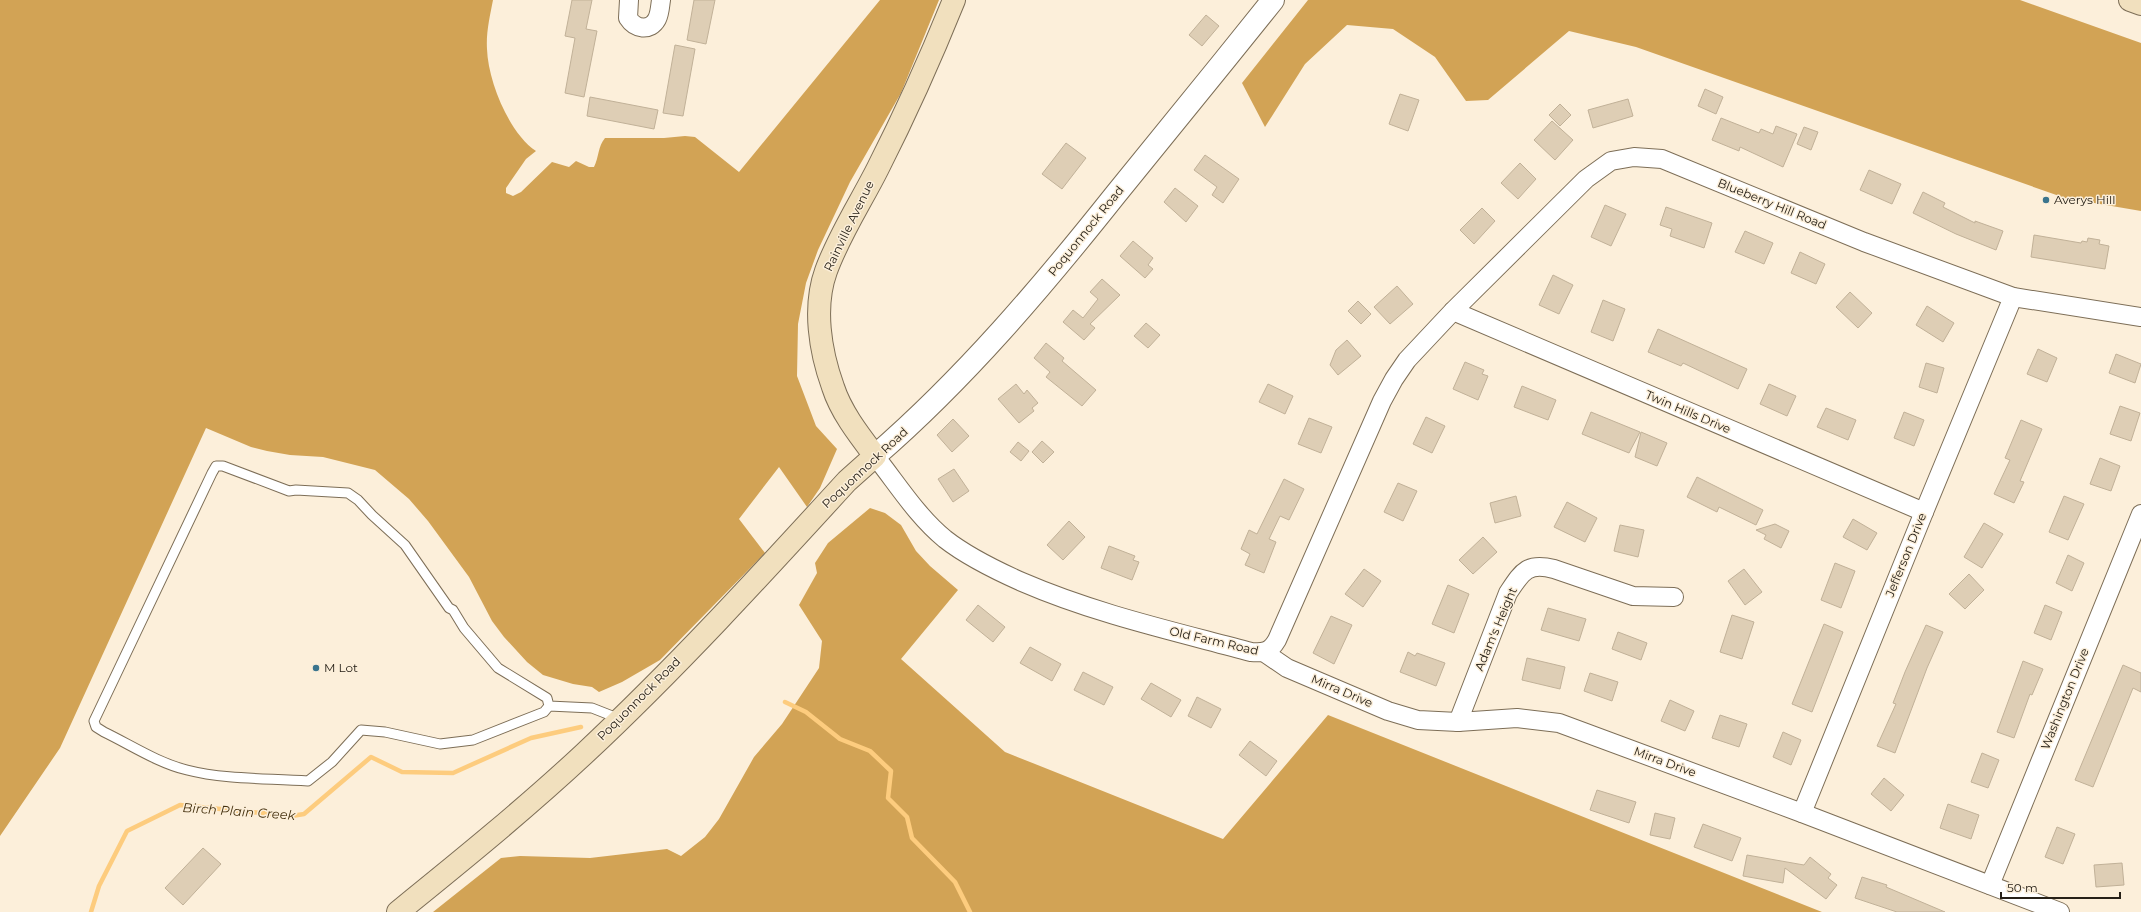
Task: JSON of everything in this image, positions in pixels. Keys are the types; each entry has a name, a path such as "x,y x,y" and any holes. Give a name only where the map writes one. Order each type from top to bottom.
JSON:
{"main road":[{"name":"Rainville Avenue","path":"875,456 856,430 833,388 824,354 819,323 822,291 826,272 835,251 878,168 929,62 954,0"},
{"path":"2130,0 2141,4"},
{"name":"Poquonnock Road","path":"398,912 492,835 584,754 620,719 847,481 875,456"}],"street":[{"path":"629,0 628,18 635,26 645,28 650,26 657,18 661,0"},
{"name":"Poquonnock Road","path":"875,456 904,431 987,347 1045,283 1273,0"},
{"name":"Blueberry Hill Road","path":"1453,312 1586,179 1610,161 1634,157 1662,159 1864,242 2013,297 2141,317"},
{"name":"Jefferson Drive","path":"1802,813 2013,297"},
{"name":"Old Farm Road","path":"875,456 922,518 946,540 979,562 1050,594 1112,616 1251,652 1264,653 1272,649 1277,640 1382,401 1391,384 1407,360 1453,312"},
{"name":"Twin Hills Drive","path":"1453,312 1924,512"},
{"name":"Washington Drive","path":"1990,884 2141,514"},
{"name":"Adam's Height","path":"1458,722 1508,594 1519,576 1530,567 1541,566 1554,569 1633,596 1674,597"},
{"name":"Mirra Drive","path":"1264,653 1286,668 1388,711 1418,720 1458,722 1517,718 1559,723 1802,813 2060,912"}],"lane":[{"path":"216,466 223,466 290,491 296,490 348,493 358,500 405,545 449,608 453,610 464,628 498,668 547,698 549,706 544,712 473,740 440,744 385,732 361,730 332,762 308,781 215,776 187,770 169,764 104,732 96,727 94,721 216,466"},
{"path":"549,706 592,708 620,719"}],"shaded area":[{"path":"0,0 493,0 487,36 488,62 491,76 509,119 526,143 536,151 526,159 506,188 506,193 513,196 521,192 552,162 569,167 576,161 589,167 594,167 601,144 605,138 695,137 739,172 880,0 939,0 901,93 850,182 818,250 806,283 798,324 797,376 816,426 837,449 820,488 807,507 779,467 739,519 765,553 660,660 622,682 599,692 592,687 573,684 543,675 527,662 504,637 492,621 469,577 428,521 409,499 375,470 323,457 290,455 267,451 251,447 206,428 60,748 0,836"},
{"path":"1308,0 2020,0 2141,43 2141,211 2065,198 1636,47 1569,31 1488,100 1466,101 1435,57 1393,29 1347,25 1305,64 1265,127 1242,83"},
{"path":"870,508 885,513 901,525 916,551 930,566 958,590 901,659 1005,752 1223,839 1328,715 1822,912 433,912 501,858 520,856 590,858 667,849 681,856 705,837 719,819 754,757 782,724 819,668 822,641 799,605 817,573 815,563 828,543"}],"building":[{"path":"572,0 592,0 586,29 597,31 584,97 565,93 575,38 565,36"},
{"path":"694,0 715,0 706,44 687,40"},
{"path":"1206,15 1219,26 1202,46 1189,35"},
{"path":"675,45 695,49 683,116 663,113"},
{"path":"1705,89 1723,97 1716,114 1698,106"},
{"path":"1400,94 1419,100 1408,131 1389,124"},
{"path":"590,97 658,110 654,129 587,116"},
{"path":"1628,99 1633,116 1593,128 1588,110"},
{"path":"1560,104 1571,115 1560,126 1549,115"},
{"path":"1721,118 1759,133 1761,129 1773,134 1776,126 1797,134 1783,167 1740,147 1739,151 1712,140"},
{"path":"1552,121 1573,140 1555,160 1534,140"},
{"path":"1804,127 1818,132 1811,150 1797,144"},
{"path":"1066,143 1086,158 1062,189 1042,174"},
{"path":"1205,155 1239,179 1223,203 1212,195 1217,187 1194,170"},
{"path":"1520,163 1536,179 1518,199 1501,183"},
{"path":"1869,170 1901,184 1892,204 1860,190"},
{"path":"1175,188 1198,206 1186,222 1164,202"},
{"path":"1923,192 1945,203 1943,207 1975,223 1975,221 2003,231 1996,250 1956,234 1913,213"},
{"path":"1605,205 1626,214 1611,246 1591,237"},
{"path":"1666,207 1712,223 1704,248 1670,236 1672,229 1660,225"},
{"path":"1482,208 1495,221 1474,244 1460,230"},
{"path":"1745,231 1773,243 1764,264 1735,252"},
{"path":"2034,235 2081,243 2082,241 2087,242 2088,238 2100,240 2099,244 2109,246 2105,269 2031,257"},
{"path":"1133,241 1153,258 1148,265 1153,269 1145,278 1120,256"},
{"path":"1800,252 1825,264 1816,284 1791,273"},
{"path":"1553,275 1573,285 1559,314 1539,305"},
{"path":"1102,279 1120,295 1090,324 1095,328 1084,340 1063,322 1073,310 1083,318 1098,299 1090,292"},
{"path":"1397,286 1413,304 1390,324 1374,307"},
{"path":"1850,292 1872,313 1858,328 1836,307"},
{"path":"1603,300 1625,309 1613,341 1591,332"},
{"path":"1358,301 1371,314 1361,324 1348,311"},
{"path":"1927,306 1954,323 1943,342 1916,325"},
{"path":"1146,323 1160,335 1148,348 1134,336"},
{"path":"1658,329 1747,369 1738,389 1683,363 1681,366 1648,352"},
{"path":"1347,340 1361,356 1338,375 1330,365 1336,350"},
{"path":"1046,343 1064,358 1062,361 1096,390 1082,406 1046,377 1050,372 1034,358"},
{"path":"2038,349 2057,358 2047,382 2027,374"},
{"path":"2116,354 2141,364 2135,383 2109,373"},
{"path":"1465,362 1484,370 1482,374 1488,376 1478,400 1453,389"},
{"path":"1926,363 1944,368 1937,393 1919,387"},
{"path":"1016,384 1024,394 1027,390 1038,403 1032,408 1034,411 1019,423 998,399"},
{"path":"1268,384 1293,396 1285,414 1259,402"},
{"path":"1769,384 1796,396 1787,416 1760,404"},
{"path":"1522,386 1556,400 1548,420 1514,407"},
{"path":"2120,406 2140,413 2131,441 2110,434"},
{"path":"1826,408 1856,420 1848,440 1817,427"},
{"path":"1591,412 1640,432 1629,453 1582,434"},
{"path":"1904,412 1924,420 1914,446 1894,438"},
{"path":"1426,417 1445,426 1432,453 1413,444"},
{"path":"1309,418 1332,427 1321,453 1298,444"},
{"path":"953,419 969,436 952,452 937,435"},
{"path":"2021,420 2042,429 2020,481 2024,482 2014,503 1994,494 2010,460 2005,458"},
{"path":"1641,432 1667,443 1657,466 1635,457"},
{"path":"1042,441 1054,452 1043,463 1032,452"},
{"path":"1018,442 1029,451 1021,461 1010,452"},
{"path":"2100,458 2120,466 2111,491 2090,484"},
{"path":"954,469 969,491 953,502 938,479"},
{"path":"1697,477 1763,510 1756,525 1719,507 1717,512 1687,497"},
{"path":"1284,479 1304,489 1289,520 1280,516 1269,539 1276,542 1264,573 1245,565 1250,554 1241,549 1249,530 1257,534"},
{"path":"1398,483 1417,491 1403,521 1384,512"},
{"path":"1516,496 1521,516 1495,523 1490,503"},
{"path":"2064,496 2084,504 2068,540 2049,532"},
{"path":"1567,502 1597,518 1585,542 1554,527"},
{"path":"1853,519 1877,533 1867,550 1843,537"},
{"path":"1069,521 1085,537 1063,560 1047,545"},
{"path":"1984,523 2003,534 1982,568 1964,557"},
{"path":"1775,524 1789,531 1781,548 1764,539 1766,535 1756,530"},
{"path":"1620,525 1644,530 1638,557 1614,551"},
{"path":"1483,537 1497,552 1473,574 1459,560"},
{"path":"1109,546 1135,556 1133,560 1139,562 1132,580 1101,568"},
{"path":"2068,555 2084,563 2072,591 2056,583"},
{"path":"1835,563 1855,571 1841,608 1821,600"},
{"path":"1364,569 1381,581 1363,607 1345,594"},
{"path":"1744,569 1762,592 1745,605 1728,581"},
{"path":"1969,574 1984,590 1965,609 1949,594"},
{"path":"1448,585 1469,594 1454,633 1432,624"},
{"path":"978,605 1005,627 993,642 966,620"},
{"path":"2045,605 2062,612 2051,640 2034,633"},
{"path":"1548,608 1586,619 1579,641 1541,630"},
{"path":"1732,615 1754,622 1742,659 1720,652"},
{"path":"1331,616 1352,625 1334,664 1313,653"},
{"path":"1824,624 1843,632 1812,712 1792,704"},
{"path":"1926,625 1943,632 1927,668 1895,753 1877,746 1896,704 1893,703"},
{"path":"1618,632 1647,643 1641,660 1612,649"},
{"path":"1030,647 1061,664 1052,681 1020,663"},
{"path":"1408,652 1415,656 1417,653 1445,663 1436,686 1400,672"},
{"path":"1527,658 1565,667 1560,689 1522,680"},
{"path":"2023,661 2043,669 2032,695 2030,694 2014,738 1997,732"},
{"path":"2123,665 2141,673 2141,692 2133,688 2093,787 2075,780"},
{"path":"1083,672 1113,687 1104,705 1074,690"},
{"path":"1590,673 1618,682 1612,701 1584,691"},
{"path":"1151,683 1181,700 1171,717 1141,699"},
{"path":"1197,697 1221,709 1211,728 1188,716"},
{"path":"1670,700 1694,711 1685,731 1661,721"},
{"path":"1720,715 1747,724 1739,747 1712,738"},
{"path":"1783,732 1801,740 1791,765 1773,757"},
{"path":"1250,741 1277,761 1266,776 1239,755"},
{"path":"1982,753 1999,760 1988,788 1971,782"},
{"path":"1884,778 1904,795 1891,811 1871,794"},
{"path":"1597,790 1636,802 1629,823 1590,810"},
{"path":"1948,804 1979,815 1971,839 1940,828"},
{"path":"1655,813 1675,818 1670,839 1650,835"},
{"path":"1703,824 1741,838 1732,861 1694,847"},
{"path":"2057,827 2075,834 2063,864 2045,857"},
{"path":"203,848 221,864 183,905 165,888"},
{"path":"1747,855 1804,865 1810,857 1831,874 1828,878 1837,885 1826,899 1785,868 1783,883 1743,876"},
{"path":"2122,863 2124,885 2096,887 2094,865"},
{"path":"1862,877 1887,885 1886,887 1945,912 1897,912 1855,898"}],"waterway":[{"name":"Birch Plain Creek","path":"785,702 806,712 840,739 870,751 891,771 888,798 907,817 912,838 955,882 970,912"},
{"name":"Birch Plain Creek","path":"91,912 99,886 127,831 180,805 292,816 304,814 371,757 402,772 453,773 531,738 581,727"}],"place":[{"name":"Averys Hill","path":"2046,200"},
{"name":"M Lot","path":"316,668"}]}
